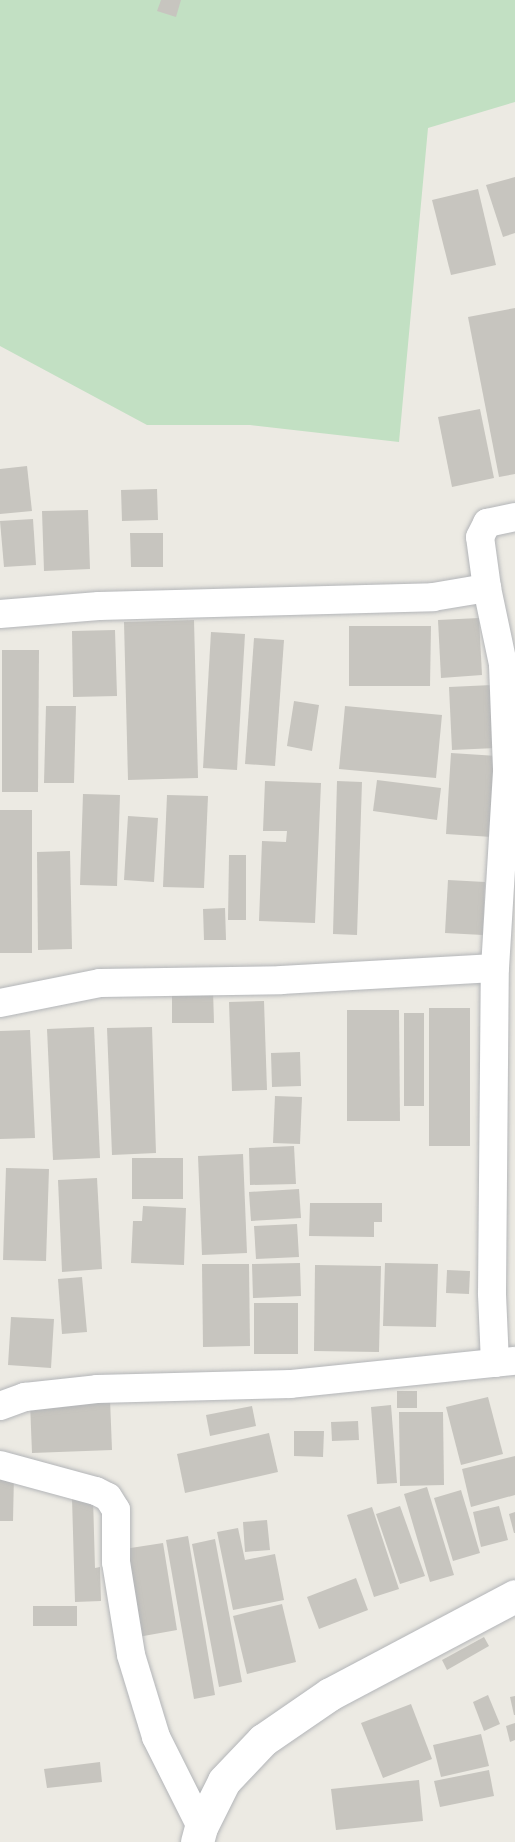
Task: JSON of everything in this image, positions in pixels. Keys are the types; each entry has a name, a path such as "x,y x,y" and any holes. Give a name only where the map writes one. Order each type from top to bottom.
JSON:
{"street":[{"path":"0,1406 25,1397 97,1389 291,1384 505,1362 492,1293 495,968 507,917 507,769 503,664 487,588 480,537 487,523 515,517"},
{"path":"0,614 99,606 433,597 487,588"},
{"path":"0,1003 100,983 281,980 495,968"},
{"path":"0,1465 96,1491 108,1497 116,1510 116,1562 131,1655 156,1737 199,1834"},
{"path":"199,1834 224,1781 262,1740 330,1694 515,1596"}],"green space":[{"path":"0,0 515,0 515,102 428,128 399,442 250,425 147,425 0,346"}],"building":[{"path":"161,0 181,0 176,17 157,11"},
{"path":"515,177 515,233 503,237 486,185"},
{"path":"478,189 496,265 451,275 432,200"},
{"path":"515,308 515,474 499,477 468,317"},
{"path":"480,409 494,478 452,487 438,417"},
{"path":"27,466 32,511 0,514 0,469"},
{"path":"157,489 158,520 122,521 121,490"},
{"path":"88,510 90,569 44,571 42,511"},
{"path":"33,519 36,565 4,567 0,521"},
{"path":"130,533 163,533 163,567 131,567"},
{"path":"479,618 482,675 441,678 438,620"},
{"path":"194,620 198,778 128,780 124,622"},
{"path":"349,626 431,626 430,686 349,686"},
{"path":"115,630 117,696 73,697 72,631"},
{"path":"211,632 245,634 237,770 203,768"},
{"path":"254,638 284,640 275,766 245,764"},
{"path":"2,650 39,650 38,792 2,792"},
{"path":"492,685 496,748 452,750 449,687"},
{"path":"294,701 319,705 312,751 287,746"},
{"path":"46,706 76,706 74,783 44,783"},
{"path":"345,706 442,715 436,778 339,769"},
{"path":"451,753 497,756 492,837 446,834"},
{"path":"377,780 441,788 437,820 373,811"},
{"path":"265,781 321,783 315,923 259,921 262,841 286,842 287,831 263,831"},
{"path":"337,781 362,782 357,935 333,934"},
{"path":"83,794 120,795 117,886 80,885"},
{"path":"167,795 208,796 204,888 163,887"},
{"path":"0,810 32,810 32,953 0,953"},
{"path":"128,816 158,818 154,882 124,880"},
{"path":"70,851 72,949 38,950 37,852"},
{"path":"229,855 246,855 246,920 228,920"},
{"path":"448,880 485,882 483,935 445,933"},
{"path":"225,908 226,940 204,940 203,909"},
{"path":"213,990 214,1023 172,1023 172,991"},
{"path":"264,1001 267,1090 232,1091 229,1002"},
{"path":"429,1008 470,1008 470,1146 429,1146"},
{"path":"347,1010 399,1010 400,1121 347,1121"},
{"path":"404,1013 424,1013 424,1106 404,1106"},
{"path":"94,1027 100,1158 53,1160 47,1029"},
{"path":"152,1027 156,1153 112,1155 107,1028"},
{"path":"30,1030 35,1138 0,1139 0,1031"},
{"path":"300,1052 301,1086 272,1087 271,1053"},
{"path":"275,1096 302,1097 300,1144 273,1143"},
{"path":"294,1146 296,1184 250,1185 249,1148"},
{"path":"243,1154 247,1253 202,1255 198,1156"},
{"path":"132,1158 183,1158 183,1199 132,1199"},
{"path":"6,1168 49,1169 46,1261 3,1260"},
{"path":"97,1178 102,1269 62,1272 58,1180"},
{"path":"299,1189 301,1218 251,1221 249,1192"},
{"path":"310,1203 382,1203 382,1222 374,1222 374,1237 309,1236"},
{"path":"143,1206 186,1208 184,1265 131,1263 133,1221 142,1221"},
{"path":"297,1224 299,1257 256,1259 254,1226"},
{"path":"300,1263 301,1296 253,1298 252,1264"},
{"path":"385,1263 438,1264 436,1327 383,1326"},
{"path":"202,1264 249,1264 250,1346 203,1347"},
{"path":"315,1265 381,1266 379,1352 314,1351"},
{"path":"447,1270 470,1271 469,1294 446,1293"},
{"path":"82,1277 87,1332 62,1334 58,1279"},
{"path":"254,1303 298,1303 298,1354 254,1354"},
{"path":"11,1317 54,1319 51,1368 8,1365"},
{"path":"397,1391 417,1391 417,1408 397,1408"},
{"path":"488,1397 503,1454 461,1465 446,1407"},
{"path":"110,1399 112,1450 32,1453 30,1403"},
{"path":"391,1405 397,1483 377,1484 371,1407"},
{"path":"252,1406 256,1426 210,1436 206,1415"},
{"path":"399,1412 443,1412 444,1485 400,1486"},
{"path":"358,1421 359,1440 332,1441 331,1422"},
{"path":"294,1431 324,1431 323,1457 294,1456"},
{"path":"269,1433 278,1472 185,1493 177,1454"},
{"path":"515,1456 515,1495 471,1507 462,1469"},
{"path":"0,1474 14,1474 13,1521 0,1521"},
{"path":"427,1487 454,1575 430,1582 404,1494"},
{"path":"461,1490 480,1553 453,1561 434,1498"},
{"path":"93,1497 95,1568 100,1567 101,1601 75,1602 72,1498"},
{"path":"400,1506 425,1576 400,1584 376,1514"},
{"path":"499,1506 508,1540 481,1547 473,1512"},
{"path":"372,1507 399,1589 374,1597 347,1515"},
{"path":"515,1512 515,1533 514,1533 509,1514"},
{"path":"267,1520 270,1550 245,1552 243,1522"},
{"path":"238,1528 245,1560 275,1554 284,1600 233,1610 217,1532"},
{"path":"188,1536 215,1695 194,1699 166,1540"},
{"path":"215,1539 242,1682 219,1687 192,1544"},
{"path":"163,1543 177,1630 138,1637 124,1549"},
{"path":"356,1578 368,1610 319,1629 307,1597"},
{"path":"282,1604 296,1662 247,1674 233,1616"},
{"path":"33,1606 77,1606 77,1626 33,1626"},
{"path":"484,1637 489,1646 447,1670 442,1660"},
{"path":"488,1695 500,1724 484,1731 473,1702"},
{"path":"515,1696 515,1715 514,1715 510,1697"},
{"path":"411,1704 432,1759 383,1778 361,1723"},
{"path":"515,1723 515,1740 510,1742 506,1726"},
{"path":"481,1734 489,1766 441,1777 433,1745"},
{"path":"100,1762 102,1782 47,1788 44,1769"},
{"path":"489,1770 494,1796 440,1807 434,1781"},
{"path":"419,1780 423,1821 336,1830 331,1789"}]}
